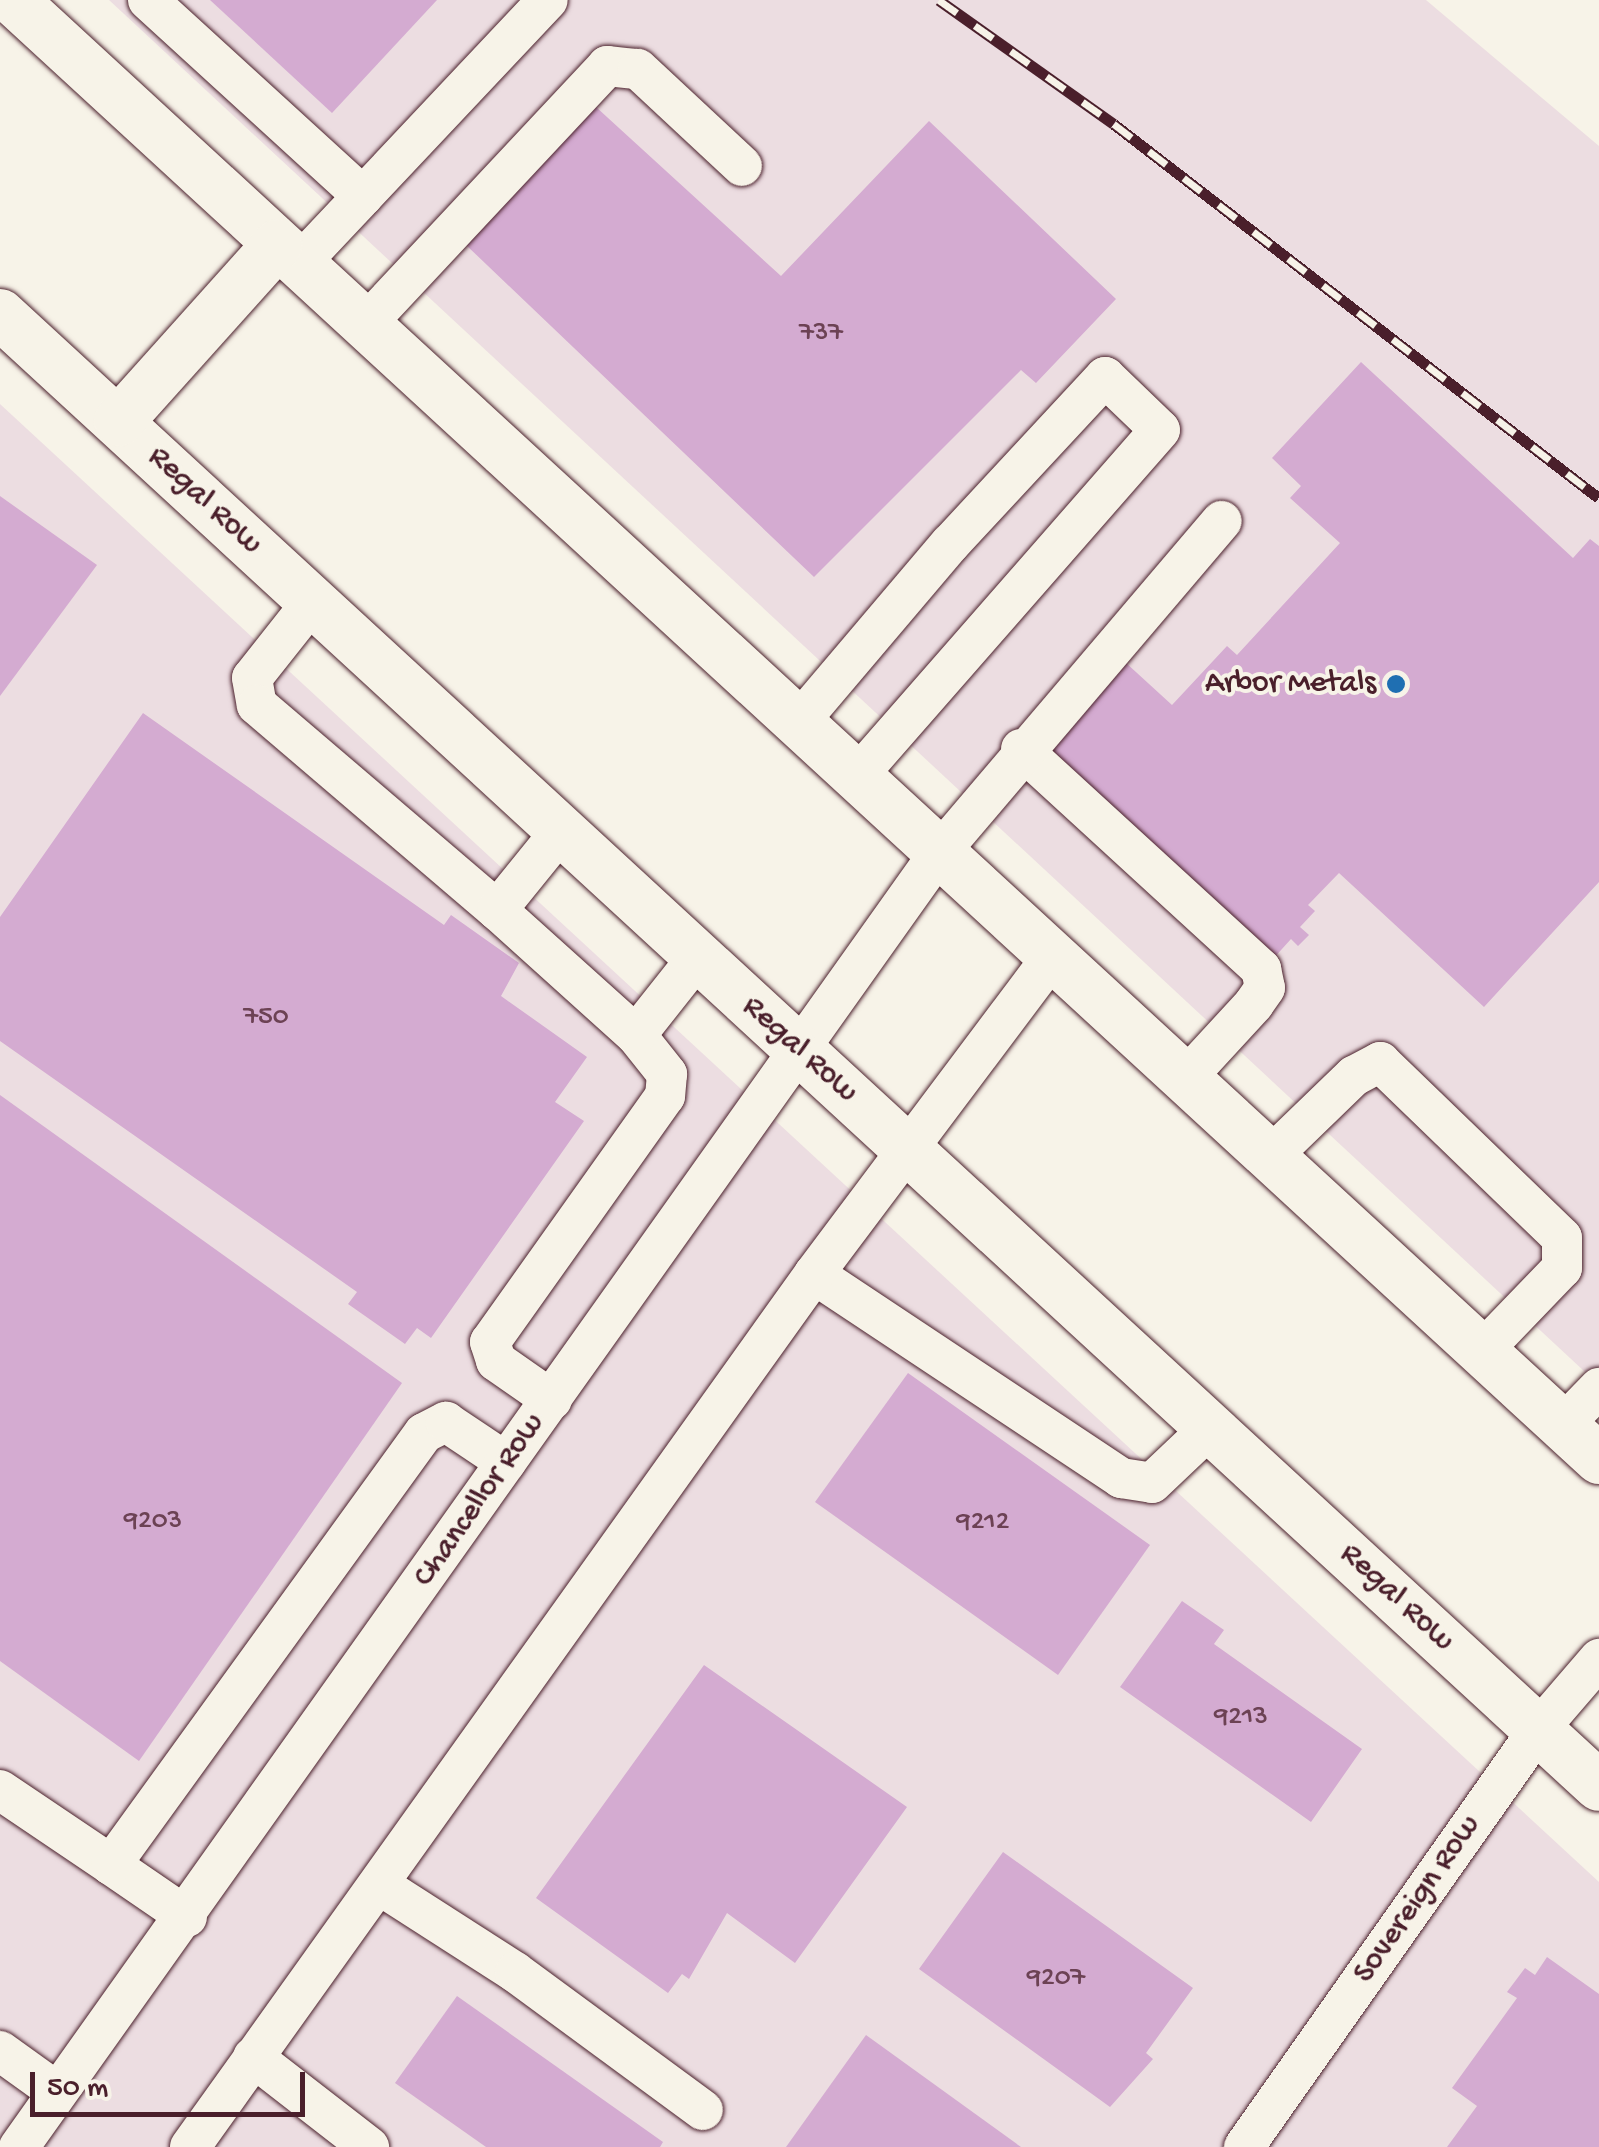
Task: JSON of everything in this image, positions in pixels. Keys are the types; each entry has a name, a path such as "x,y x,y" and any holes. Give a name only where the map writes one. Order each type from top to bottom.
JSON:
{"main road":[{"path":"13,0 1599,1458"},
{"path":"118,422 288,255"},
{"name":"Regal Row","path":"0,314 1599,1786"}],"street":[{"path":"148,0 363,196"},
{"path":"288,255 363,196 548,0"},
{"path":"364,326 606,66 638,69 742,166"},
{"path":"798,723 950,544 1105,378 1160,430 856,776"},
{"name":"Chancellor Row","path":"19,2147 939,852 1021,749 1222,521"},
{"path":"313,602 252,678 257,705 497,910 662,1062 666,1096 490,1342 496,1361 552,1400"},
{"path":"1021,749 1253,956 1264,988 1185,1079"},
{"path":"497,910 560,831"},
{"path":"190,2147 382,1886 814,1274 1052,957"},
{"path":"636,1035 697,958"},
{"path":"1270,1157 1354,1076 1380,1062 1562,1238 1562,1268 1482,1351"},
{"path":"814,1274 1120,1478 1152,1483 1211,1428"},
{"path":"1563,1426 1599,1388"},
{"path":"111,1865 424,1433 446,1422 506,1462"},
{"name":"Sovereign Row","path":"1244,2147 1538,1730 1599,1659"},
{"path":"0,1790 186,1916"},
{"path":"382,1886 516,1972 703,2110"},
{"path":"0,2051 57,2092"},
{"path":"253,2057 368,2147"}],"shaded area":[{"path":"109,0 1426,0 1599,146 1599,1385"},
{"path":"0,404 1599,1882 1599,2147 0,2147"}],"building":[{"path":"210,0 437,0 332,113"},
{"path":"596,107 781,276 929,121 1116,299 1036,383 1021,370 814,577 465,244"},
{"name":"Arbor Metals","path":"1361,362 1573,558 1590,539 1599,546 1599,882 1484,1007 1339,873 1308,905 1315,911 1300,927 1309,935 1298,946 1291,939 1272,960 1045,750 1125,662 1172,705 1227,646 1237,655 1340,543 1290,498 1301,486 1272,458"},
{"path":"0,496 97,565 0,696"},
{"path":"143,713 444,925 451,915 519,963 501,996 587,1057 555,1102 584,1121 431,1338 417,1328 405,1344 348,1304 357,1292 0,1041 0,917"},
{"path":"0,1095 402,1383 139,1761 0,1661"},
{"path":"908,1373 1150,1545 1058,1675 815,1502"},
{"path":"1182,1601 1224,1630 1214,1644 1362,1749 1311,1822 1120,1687"},
{"path":"704,1665 907,1807 795,1963 727,1913 689,1979 682,1974 668,1993 536,1898"},
{"path":"1003,1852 1193,1988 1146,2053 1153,2059 1110,2107 919,1969"},
{"path":"1547,1957 1599,1994 1599,2147 1447,2147 1477,2106 1452,2088 1517,1998 1507,1992 1525,1968 1535,1975"},
{"path":"457,1996 663,2142 660,2147 486,2147 395,2083"},
{"path":"866,2035 1021,2147 786,2147"}],"railway":[{"path":"939,0 1114,124 1599,498"}],"place":[{"name":"Arbor Metals","path":"1396,684"}]}
